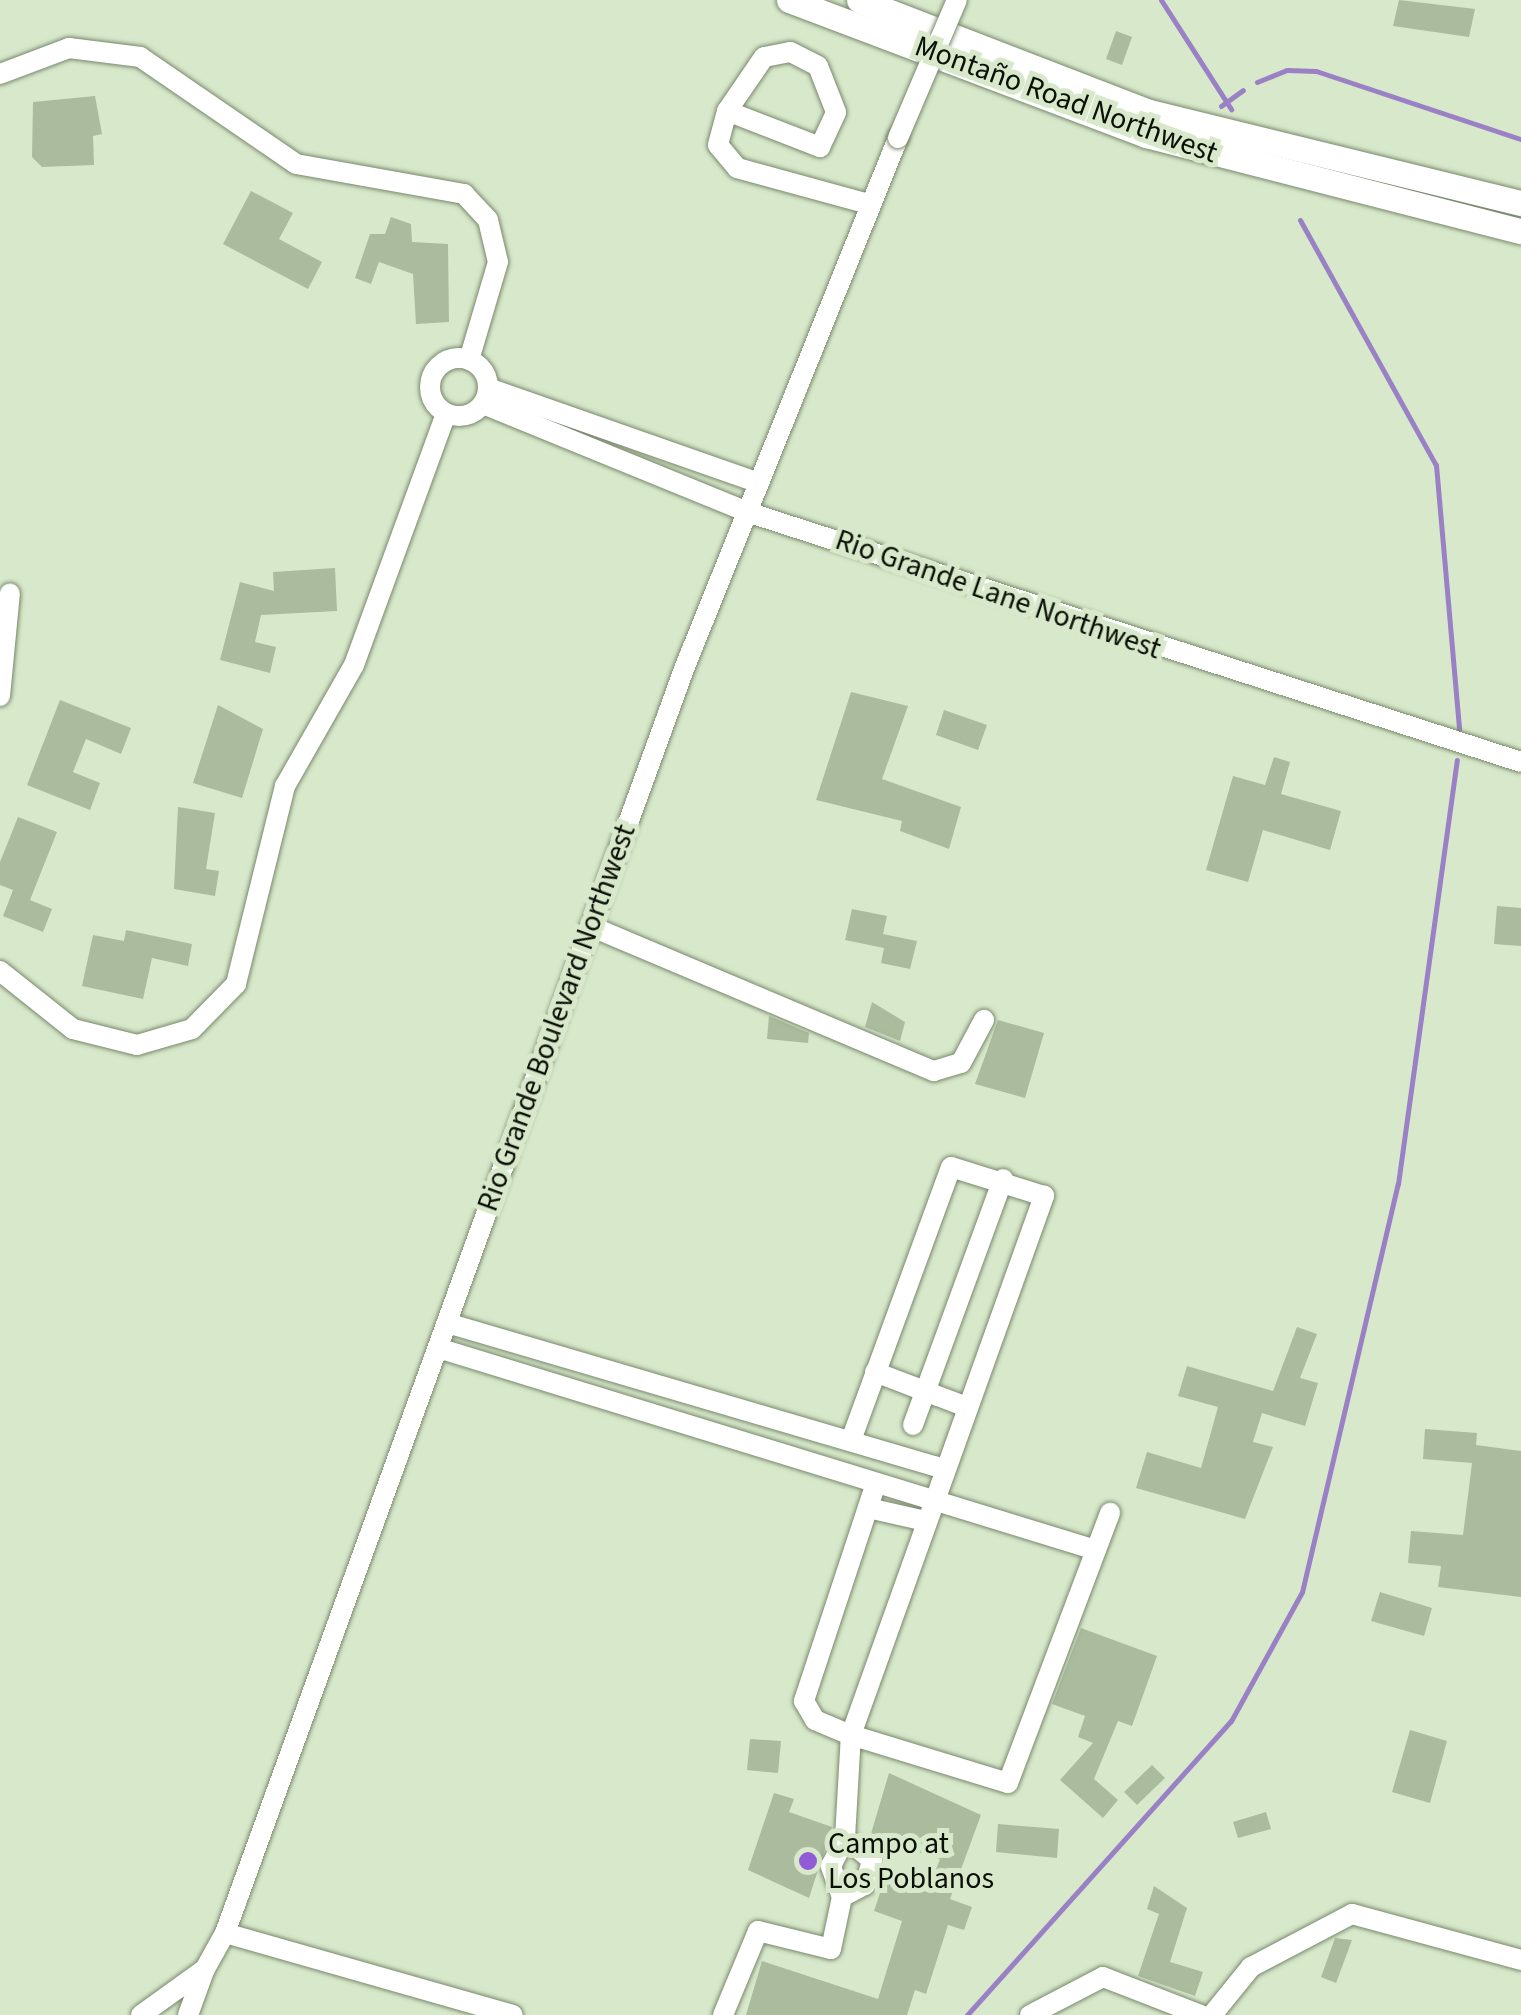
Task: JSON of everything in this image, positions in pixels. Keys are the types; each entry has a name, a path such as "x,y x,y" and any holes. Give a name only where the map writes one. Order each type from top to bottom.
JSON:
{"main road":[{"name":"Montaño Road Northwest","path":"788,0 1146,136 1521,231"},
{"name":"Montaño Road Northwest","path":"859,0 1224,135 1521,202"}],"street":[{"name":"Rio Grande Boulevard Northwest","path":"142,2015 204,1969 225,1933 590,926 869,204 957,0"},
{"path":"0,74 68,48 140,57 296,164 464,194 488,220 498,262 469,360 485,396 466,416 446,414 431,396 434,372 469,360"},
{"path":"727,111 820,147 836,112 818,66 790,52 764,57 727,111 718,144 737,168 869,204"},
{"name":"Rio Grande Lane Northwest","path":"485,396 587,436 747,512 1521,762"},
{"path":"0,971 73,1030 136,1046 192,1028 236,984 285,786 354,665 446,414"},
{"name":"Rio Grande Lane Northwest","path":"587,436 759,484"},
{"path":"0,696 10,593"},
{"path":"590,926 934,1071 961,1063 984,1020"},
{"path":"723,2015 758,1931 831,1950 842,1897 831,1866 845,1838 851,1735 941,1468 1044,1196 960,1164 946,1173 851,1440"},
{"path":"913,1426 1003,1179"},
{"path":"447,1322 941,1468"},
{"path":"438,1348 1096,1550"},
{"path":"875,1372 964,1406"},
{"path":"876,1484 804,1701 815,1720 851,1735 1008,1783 1110,1513"},
{"path":"868,1508 925,1520"},
{"path":"842,1897 872,1875 872,1860 845,1838"},
{"path":"1212,2015 1250,1966 1352,1914 1521,1960"},
{"path":"225,1933 513,2015"},
{"path":"188,2015 204,1969"},
{"path":"1030,2015 1103,1977 1202,2015"}],"building":[{"path":"1399,0 1475,9 1469,37 1393,26"},
{"path":"1116,31 1132,37 1122,65 1106,59"},
{"path":"95,96 102,134 93,136 94,165 42,167 32,157 33,102"},
{"path":"251,191 293,213 279,239 322,262 308,289 223,244"},
{"path":"391,217 411,224 412,242 448,244 449,322 416,324 413,274 379,262 371,284 355,278 370,234 385,234"},
{"path":"335,568 337,611 261,615 255,642 276,647 270,673 220,660 240,582 274,591 273,572"},
{"path":"851,692 908,706 882,779 961,807 949,849 900,831 902,821 816,800"},
{"path":"60,700 131,728 121,754 86,739 73,772 100,783 90,810 27,785"},
{"path":"218,705 263,729 242,798 193,783"},
{"path":"944,710 987,725 978,750 936,735"},
{"path":"1274,757 1290,762 1281,794 1341,811 1330,850 1263,830 1248,882 1206,870 1233,776 1265,785"},
{"path":"178,807 215,813 206,869 219,871 215,896 174,889"},
{"path":"18,817 57,832 30,900 52,909 43,932 3,916 13,890 0,885 0,862"},
{"path":"1497,906 1521,908 1521,946 1494,944"},
{"path":"852,909 887,916 883,934 917,941 910,969 881,963 884,948 845,940"},
{"path":"126,930 192,944 188,966 152,958 143,999 82,986 93,935 124,941"},
{"path":"872,1002 905,1022 900,1041 865,1027"},
{"path":"769,1016 809,1033 808,1043 767,1039"},
{"path":"998,1020 1044,1033 1025,1098 975,1084"},
{"path":"1297,1327 1317,1334 1300,1378 1318,1383 1305,1426 1262,1413 1253,1442 1273,1447 1245,1519 1136,1488 1147,1452 1201,1468 1218,1407 1178,1396 1187,1366 1273,1391"},
{"path":"1425,1429 1477,1433 1476,1445 1521,1451 1521,1597 1438,1587 1441,1566 1408,1563 1411,1531 1463,1535 1472,1463 1423,1459"},
{"path":"1380,1592 1432,1608 1424,1636 1371,1621"},
{"path":"1081,1628 1157,1656 1132,1726 1118,1721 1094,1779 1118,1800 1103,1818 1060,1780 1093,1743 1078,1737 1085,1716 1052,1704"},
{"path":"1410,1730 1447,1741 1430,1803 1392,1792"},
{"path":"750,1739 781,1741 778,1773 747,1770"},
{"path":"1152,1765 1165,1778 1137,1805 1124,1792"},
{"path":"889,1773 981,1815 950,1899 972,1907 964,1930 948,1925 926,1994 915,1990 907,2015 746,2015 762,1961 878,1999 902,1921 874,1911 885,1878 927,1892 940,1859 870,1837"},
{"path":"774,1793 794,1799 789,1812 832,1827 809,1898 748,1870"},
{"path":"1266,1812 1271,1829 1238,1838 1233,1822"},
{"path":"998,1824 1059,1829 1057,1858 996,1852"},
{"path":"1154,1886 1187,1908 1170,1962 1203,1972 1195,1996 1138,1976 1159,1914 1147,1909"},
{"path":"1335,1938 1352,1940 1336,1983 1321,1977"}],"waterway":[{"path":"1161,0 1231,109"},
{"path":"1257,82 1287,70 1316,71 1521,139"},
{"path":"1221,106 1243,90"},
{"path":"1300,220 1436,465 1459,729"},
{"path":"967,2015 1231,1721 1302,1592 1398,1184 1457,760"}],"place":[{"name":"Campo at Los Poblanos","path":"808,1861"}]}
